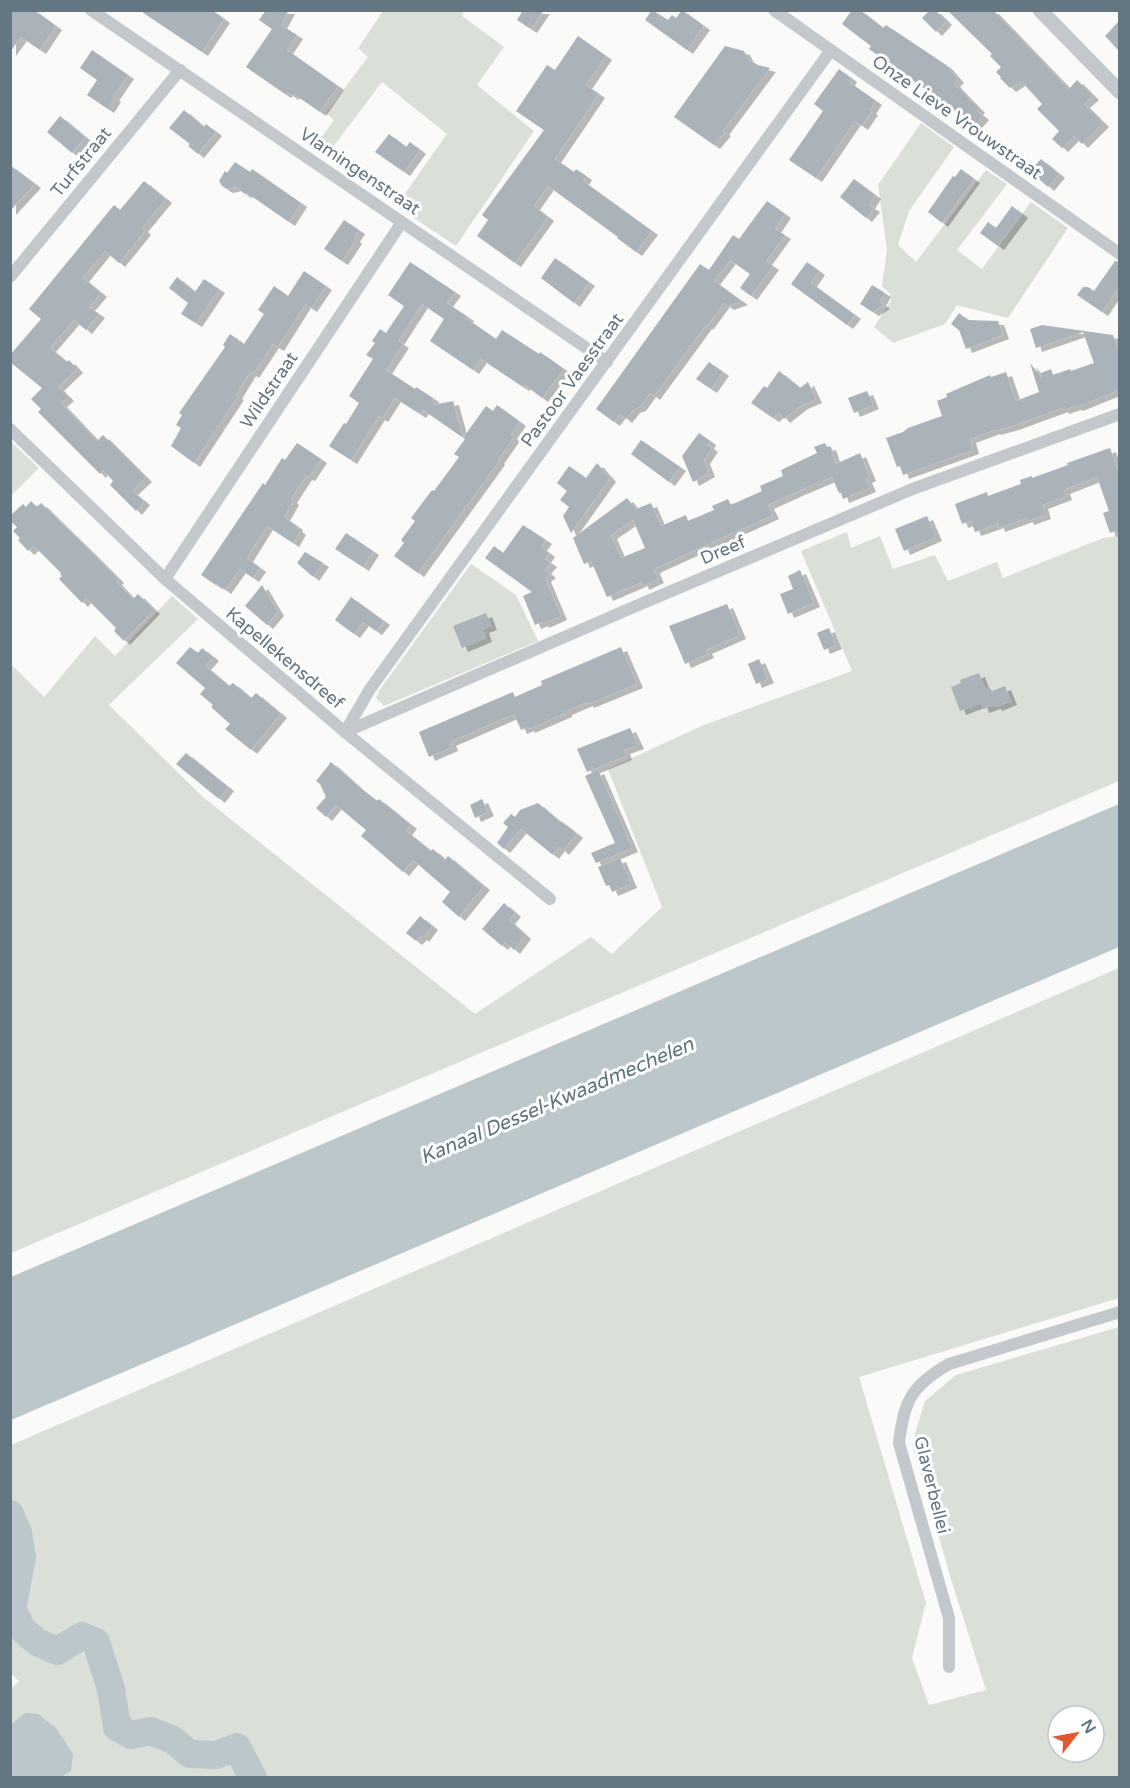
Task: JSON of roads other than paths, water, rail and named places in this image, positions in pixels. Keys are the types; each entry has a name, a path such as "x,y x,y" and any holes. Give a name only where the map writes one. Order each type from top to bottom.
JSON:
{"street":[{"name":"Vlamingenstraat","path":"91,10 607,362"},
{"path":"1040,10 1119,92"},
{"name":"Onze Lieve Vrouwstraat","path":"777,11 1119,254"},
{"name":"Pastoor Vaesstraat","path":"345,732 370,689 831,50"},
{"name":"Turfstraat","path":"10,277 180,70"},
{"name":"Wildstraat","path":"165,579 402,222"},
{"name":"Dreef","path":"345,732 915,488 1119,414"},
{"name":"Kapellekensdreef","path":"10,429 165,579 345,732 550,899"},
{"name":"Glaverbellei","path":"949,1667 949,1618 899,1443 902,1417 910,1397 928,1376 949,1364 1119,1312"}],"water":[{"name":"Kanaal Dessel-Kwaadmechelen","path":"1119,804 1119,947 11,1420 11,1277"},
{"path":"25,1713 38,1714 56,1728 73,1754 71,1771 62,1777 18,1778 11,1776 11,1724"}],"waterway":[{"path":"10,1514 18,1533 22,1557 12,1609 22,1629 37,1642 57,1651 82,1636 96,1642 111,1689 117,1727 131,1735 151,1731 173,1740 190,1754 216,1755 237,1747 253,1778"}]}
